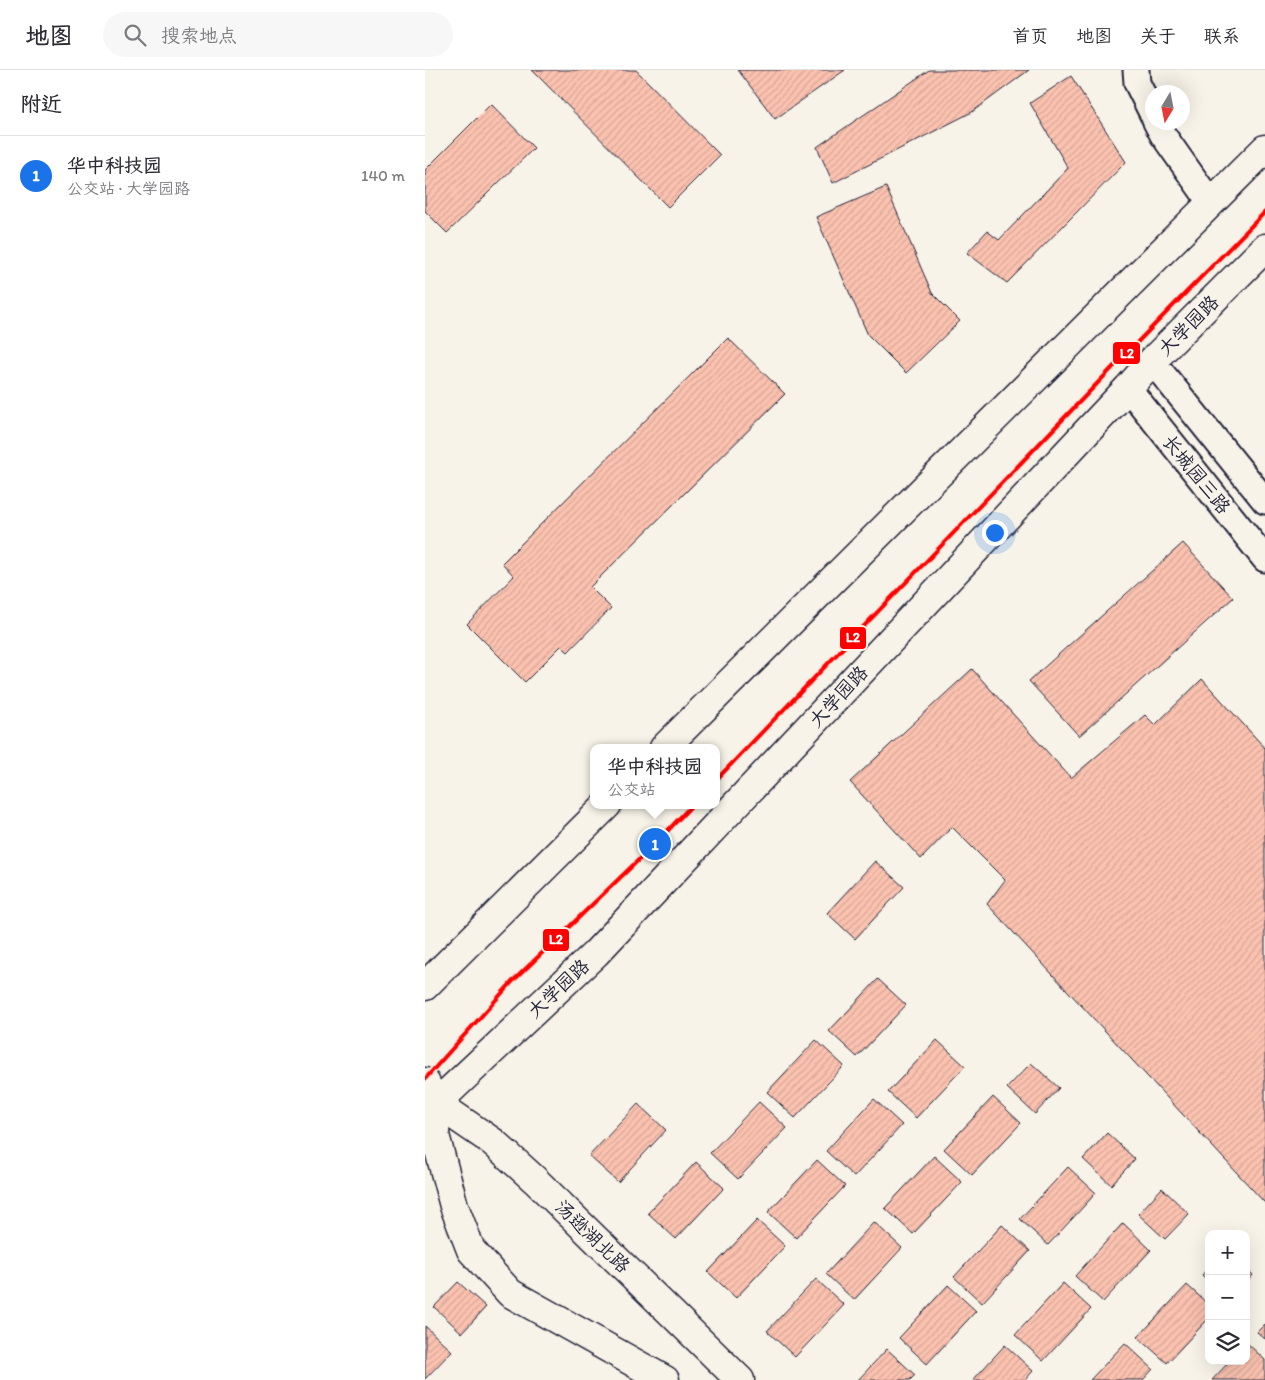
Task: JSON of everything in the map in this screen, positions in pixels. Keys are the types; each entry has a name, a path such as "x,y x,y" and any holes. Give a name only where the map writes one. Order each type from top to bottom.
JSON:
{"main road":[{"path":"669,744 1265,149"},
{"name":"大学园路","path":"429,1100 595,953 1152,361 1265,248"},
{"path":"425,986 603,809"},
{"path":"429,1100 435,1135 454,1206 471,1250 510,1293 665,1380"},
{"name":"汤逊湖北路","path":"429,1100 493,1142 528,1173 740,1380"}],"street":[{"path":"1136,70 1137,83 1145,99"},
{"path":"1160,130 1211,203"},
{"name":"长城园三路","path":"1152,361 1265,501"},
{"name":"长城园三路","path":"1128,388 1265,559"}],"building":[{"path":"532,70 636,70 720,155 668,207"},
{"path":"738,70 845,70 775,119"},
{"path":"929,70 1029,70 972,112 833,183 817,147"},
{"path":"1071,76 1126,162 1007,283 967,253 987,231 999,240 1068,168 1030,103"},
{"path":"491,104 534,148 447,233 425,211 425,170"},
{"path":"886,187 932,293 960,321 906,373 868,335 816,217"},
{"path":"728,338 785,394 590,587 611,608 568,652 561,646 525,682 467,624 514,576 502,563"},
{"path":"1183,543 1233,598 1079,736 1029,681"},
{"path":"972,669 1071,778 1145,715 1155,725 1202,679 1265,748 1265,1203 987,904 1005,880 952,827 921,859 850,782"},
{"path":"875,861 904,887 855,939 827,913"},
{"path":"878,979 906,1005 857,1057 829,1031"},
{"path":"816,1040 844,1066 795,1118 767,1092"},
{"path":"937,1040 965,1066 916,1118 888,1092"},
{"path":"1031,1063 1059,1088 1035,1114 1007,1088"},
{"path":"993,1097 1021,1123 972,1175 944,1149"},
{"path":"874,1099 902,1125 854,1177 826,1151"},
{"path":"759,1102 787,1128 738,1179 710,1153"},
{"path":"638,1104 666,1130 618,1182 589,1156"},
{"path":"1107,1133 1135,1159 1111,1185 1083,1159"},
{"path":"934,1156 962,1182 913,1234 885,1208"},
{"path":"817,1160 845,1186 796,1238 768,1212"},
{"path":"696,1162 724,1188 676,1239 648,1213"},
{"path":"1068,1167 1096,1193 1048,1245 1020,1219"},
{"path":"1162,1188 1189,1214 1165,1239 1138,1214"},
{"path":"757,1220 785,1246 736,1298 708,1272"},
{"path":"874,1222 902,1248 854,1300 826,1274"},
{"path":"1123,1223 1151,1250 1103,1302 1075,1276"},
{"path":"1002,1225 1030,1251 982,1303 954,1277"},
{"path":"816,1279 844,1305 795,1357 767,1331"},
{"path":"458,1282 486,1307 462,1333 434,1307"},
{"path":"1063,1283 1091,1309 1043,1361 1015,1335"},
{"path":"948,1285 976,1311 927,1364 899,1338"},
{"path":"1187,1285 1205,1301 1205,1322 1167,1363 1138,1337"},
{"path":"1265,1324 1265,1339 1257,1332"},
{"path":"425,1326 452,1351 425,1379"},
{"path":"1125,1343 1153,1369 1143,1380 1090,1380"},
{"path":"1005,1345 1033,1371 1025,1380 973,1380"},
{"path":"1250,1346 1265,1360 1265,1380 1212,1380 1226,1365 1250,1365"},
{"path":"887,1349 915,1375 910,1380 858,1380"}],"transit line":[{"name":"L2","path":"720,776 1265,212"},
{"name":"L2","path":"425,1079 512,982 655,844 688,809"}],"place":[{"name":"华中科技园","path":"655,844"}]}
